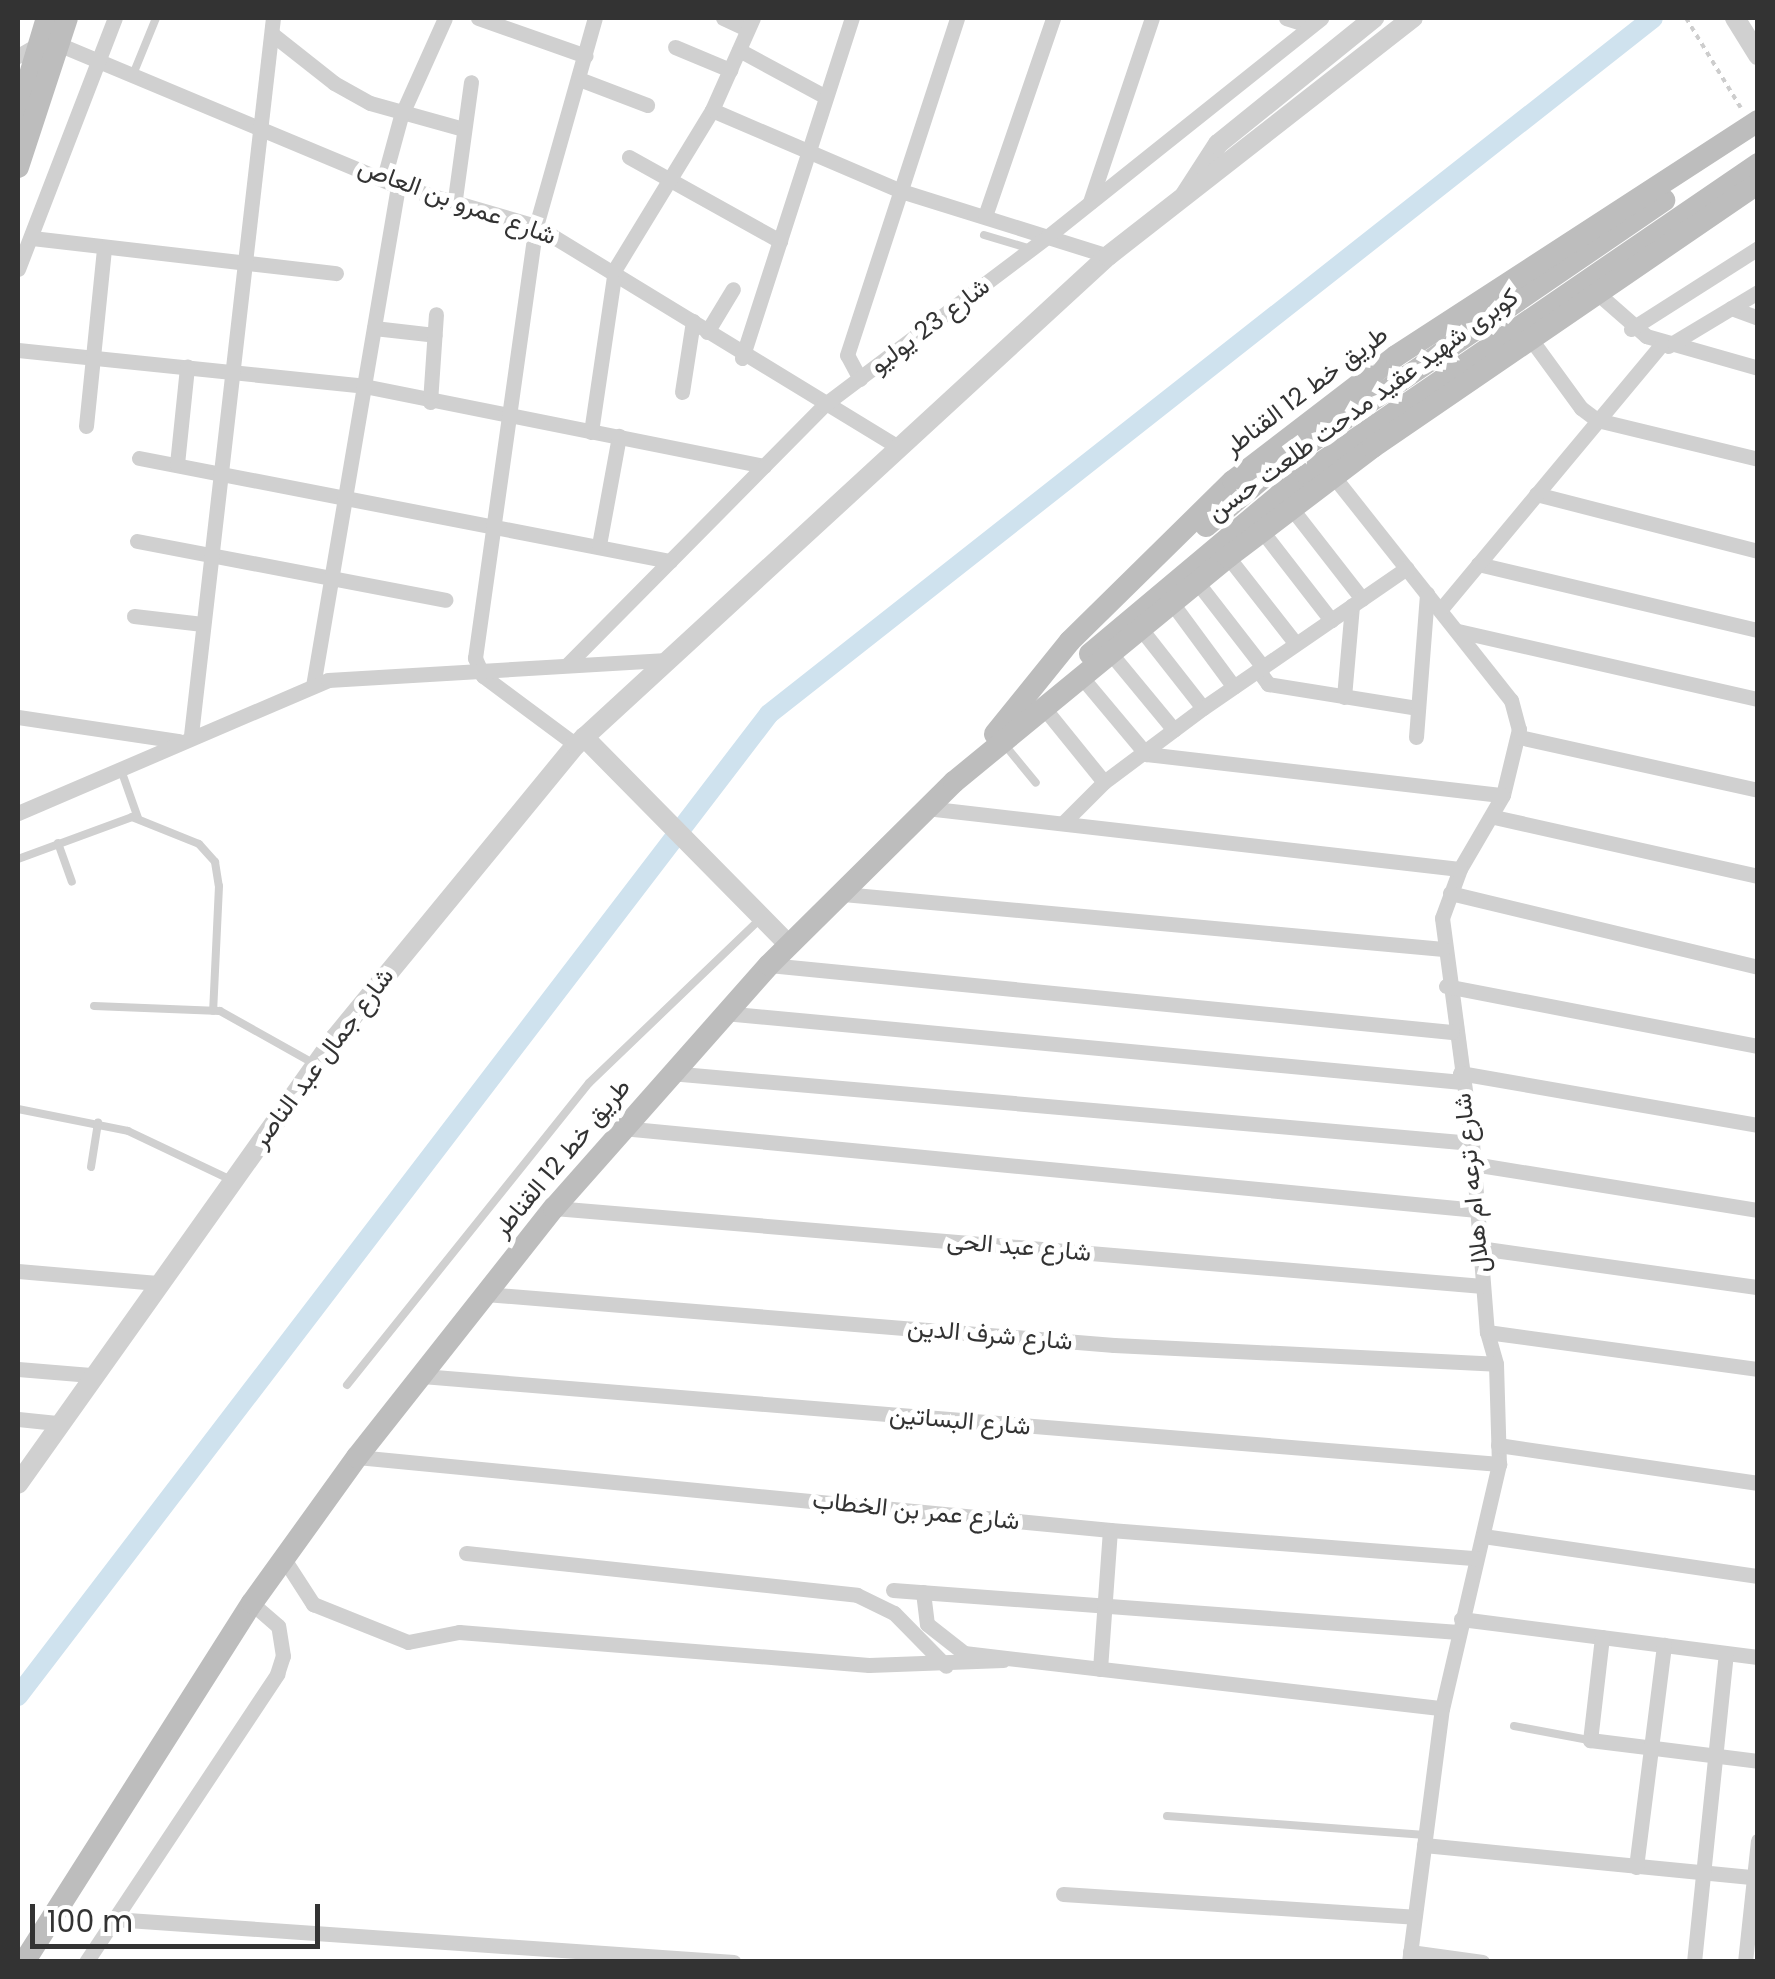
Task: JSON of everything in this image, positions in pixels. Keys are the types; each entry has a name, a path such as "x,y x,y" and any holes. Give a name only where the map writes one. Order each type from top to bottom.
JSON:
{"main road":[{"path":"18,166 49,44 47,18"},
{"path":"18,115 49,44 68,18"},
{"name":"طريق خط 12 القناطر","path":"954,782 1002,742 1029,713 1070,641 1233,481 1396,356 1750,116"},
{"name":"كوبرى شهيد عقيد مدحت طلعت حسن","path":"1029,713 1279,464 1758,140"},
{"name":"كوبرى شهيد عقيد مدحت طلعت حسن","path":"1029,713 1138,610 1306,474 1758,164"},
{"name":"طريق خط 12 القناطر","path":"24,1962 252,1602 357,1457 554,1208 769,965 926,808 1029,713 1084,680 1228,556 1334,477 1758,183"}],"street":[{"path":"18,269 114,18"},
{"path":"313,686 374,328 401,116 445,18"},
{"path":"478,18 586,56"},
{"path":"476,668 492,525 536,226 595,18"},
{"path":"591,432 615,268 672,181 712,110 750,23 723,18"},
{"path":"742,358 852,18"},
{"path":"860,379 846,355 957,18"},
{"path":"986,216 1052,18"},
{"path":"1090,202 1152,18"},
{"path":"1286,18 1316,22"},
{"path":"1184,198 1203,159 1374,18"},
{"path":"18,813 185,738 313,686 349,676 662,660 1108,256 1413,18"},
{"path":"1734,18 1758,55"},
{"path":"1748,18 1758,34"},
{"name":"شارع 23 يوليو","path":"567,665 824,405 1048,237 1316,22"},
{"path":"273,26 334,84 401,116 463,128"},
{"path":"185,738 204,624 273,26"},
{"path":"18,56 49,44"},
{"name":"شارع عمرو بن العاص","path":"49,44 134,72 454,206 536,226 615,268 742,358 898,448"},
{"path":"675,47 730,70"},
{"path":"739,50 824,96"},
{"path":"579,79 647,105"},
{"path":"454,206 470,82"},
{"path":"712,110 901,191 1108,256"},
{"path":"629,157 780,241"},
{"path":"32,238 336,273"},
{"path":"86,426 104,248"},
{"path":"1631,328 1758,248"},
{"path":"707,332 733,289"},
{"path":"1596,292 1631,328 1665,345 1758,368"},
{"path":"1441,610 1597,420 1665,345 1758,292"},
{"path":"1731,308 1758,318"},
{"path":"430,402 436,314"},
{"path":"682,392 693,321"},
{"path":"374,328 435,335"},
{"path":"1530,338 1581,408 1597,420 1758,459"},
{"path":"18,350 364,386 764,466"},
{"path":"177,464 187,367"},
{"path":"599,545 619,436"},
{"path":"139,458 670,560"},
{"path":"1334,477 1512,700 1519,738 1758,790"},
{"path":"1536,494 1758,551"},
{"path":"1292,508 1357,602 1344,697"},
{"path":"1262,531 1331,620"},
{"path":"138,541 445,600"},
{"path":"1228,556 1296,644"},
{"path":"1478,564 1758,630"},
{"path":"1064,822 1104,782 1202,708 1407,568"},
{"path":"1197,582 1268,684 1418,708"},
{"path":"1416,737 1427,593"},
{"path":"1172,603 1234,687"},
{"path":"134,616 204,624"},
{"path":"1141,629 1202,708"},
{"path":"1458,631 1758,698"},
{"path":"1112,655 1174,730"},
{"name":"شارع جمال عبد الناصر","path":"18,1484 156,1283 315,1064 580,741 662,660"},
{"path":"476,668 617,771 789,945"},
{"path":"1084,680 1146,754 1503,796"},
{"path":"1029,713 1104,782"},
{"path":"18,717 185,738"},
{"name":"شارع ترعه ام هلال","path":"1410,1957 1442,1708 1499,1464 1496,1364 1487,1332 1472,1143 1452,1032 1443,948 1450,893 1460,869 1494,817 1519,738"},
{"path":"926,808 1460,869"},
{"path":"1494,817 1758,876"},
{"path":"1450,893 1758,967"},
{"path":"842,894 1443,948"},
{"path":"769,965 1452,1032"},
{"path":"1446,986 1758,1046"},
{"path":"724,1013 1461,1078 1758,1125"},
{"path":"670,1073 1472,1143"},
{"path":"622,1128 1477,1210"},
{"path":"1473,1164 1758,1210"},
{"name":"شارع عبد الحى","path":"554,1208 1483,1286"},
{"path":"1480,1248 1758,1287"},
{"path":"18,1272 156,1283"},
{"name":"شارع شرف الدين","path":"485,1294 1114,1345 1496,1364"},
{"path":"1487,1332 1758,1369"},
{"path":"18,1368 91,1375"},
{"name":"شارع البساتين","path":"422,1376 1499,1464"},
{"path":"18,1419 57,1423"},
{"path":"1498,1445 1758,1483"},
{"name":"شارع عمر بن الخطاب","path":"357,1457 1110,1530 1476,1558"},
{"path":"1100,1669 1110,1530"},
{"path":"1483,1536 1758,1576"},
{"path":"466,1552 857,1595 894,1613 946,1666"},
{"path":"284,1558 313,1604 408,1642 482,1633 946,1666 1003,1660"},
{"path":"893,1590 1460,1625 1758,1658"},
{"path":"923,1592 927,1624 939,1638 964,1653 1442,1708"},
{"path":"86,1962 277,1674 283,1642 278,1626 252,1602"},
{"path":"1602,1638 1590,1740 1651,1751 1758,1760"},
{"path":"1636,1866 1664,1645"},
{"path":"1694,1962 1726,1654"},
{"path":"1424,1840 1756,1878"},
{"path":"1745,1962 1758,1841"},
{"path":"1063,1894 1414,1917"},
{"path":"112,1919 734,1962"},
{"path":"1410,1957 1482,1962"}],"lane":[{"path":"134,72 156,18"},
{"path":"984,235 1031,250"},
{"path":"1002,742 1036,783"},
{"path":"120,767 138,818"},
{"path":"18,859 138,818 200,844 215,862 212,1010"},
{"path":"58,843 72,882"},
{"path":"347,1385 588,1083 762,917"},
{"path":"94,1006 212,1010 315,1064"},
{"path":"18,1110 98,1123 231,1180"},
{"path":"91,1167 98,1123"},
{"path":"1514,1726 1590,1740"},
{"path":"1166,1816 1424,1840"}],"path":[{"path":"1686,18 1750,116"}],"waterway":[{"path":"18,1696 769,714 1653,18"}]}
